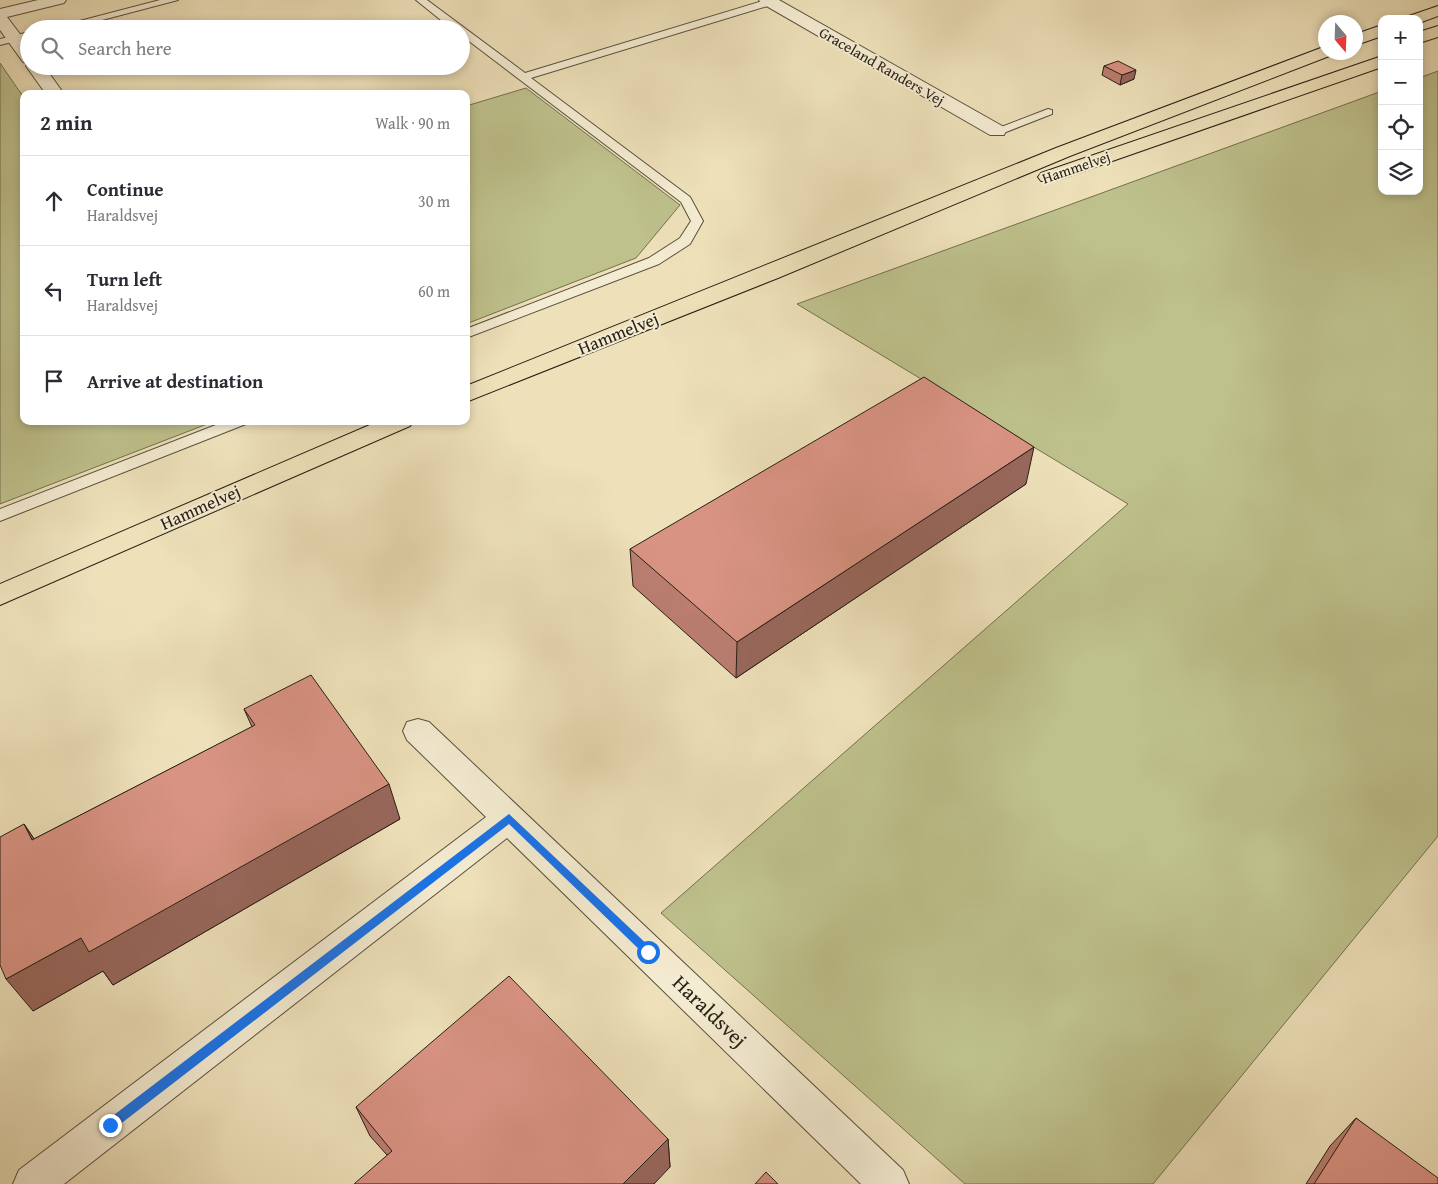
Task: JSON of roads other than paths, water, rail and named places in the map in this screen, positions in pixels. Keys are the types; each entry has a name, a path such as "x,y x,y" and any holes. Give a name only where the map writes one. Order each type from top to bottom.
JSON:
{"highway":[{"path":"1423,16 1438,11"},
{"path":"1423,37 1438,31"},
{"path":"1363,37 1378,32"},
{"path":"1423,47 1438,42"},
{"name":"Hammelvej","path":"470,393 770,273 1063,152 1318,54"},
{"path":"1240,110 1378,55"},
{"name":"Hammelvej","path":"770,273 1378,62"},
{"path":"1240,110 1378,68"},
{"name":"Hammelvej","path":"0,595 392,425"}],"street":[{"path":"0,14 58,0"},
{"name":"Graceland Randers Vej","path":"769,1 997,131"},
{"path":"0,19 14,38"},
{"path":"41,75 51,90"},
{"name":"Haraldsvej","path":"418,731 889,1184"},
{"path":"33,1184 509,818"}],"lane":[{"path":"91,20 173,0"},
{"path":"421,0 447,20"},
{"path":"522,77 769,1"},
{"path":"470,38 686,200 697,221 685,240 654,261 470,332"},
{"path":"997,131 1048,112"},
{"path":"0,515 231,425"}]}
